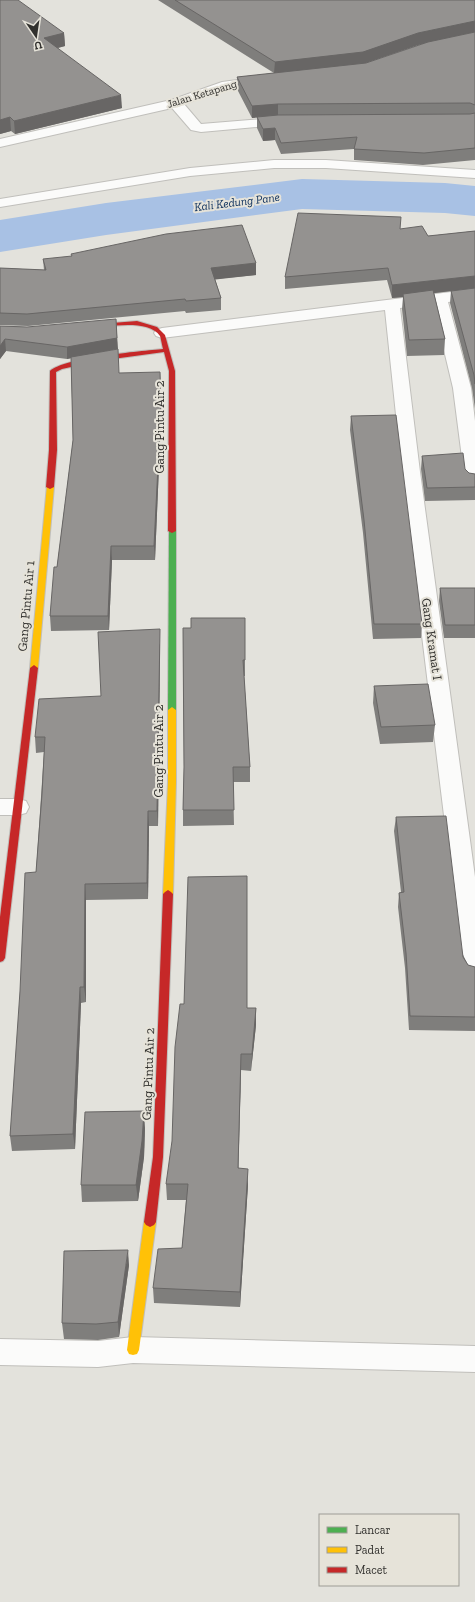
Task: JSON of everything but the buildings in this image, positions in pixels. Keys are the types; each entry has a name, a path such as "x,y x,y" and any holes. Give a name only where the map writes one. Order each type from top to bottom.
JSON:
{"street":[{"name":"Jalan Ketapang","path":"0,142 175,103 222,86 249,81 280,79"},
{"path":"175,103 196,127 201,128 278,121 302,121"},
{"path":"0,203 190,172 274,164 326,164 475,174"},
{"path":"81,328 133,323 161,337 193,328 475,294"},
{"path":"439,298 462,388 474,481"},
{"name":"Gang Kramat I","path":"392,305 408,452 475,972"},
{"name":"Gang Pintu Air 1","path":"0,958 9,807 32,690 53,450 53,371 60,367 98,359 161,337"},
{"name":"Gang Pintu Air 2","path":"133,1350 158,1157 172,782 172,371 161,337"},
{"path":"0,1352 98,1354 133,1350 475,1359"}],"waterway":[{"name":"Kali Kedung Pane","path":"0,236 106,219 302,194 445,198 475,201"}],"traffic: fast":[{"path":"172,531 172,710"}],"traffic: slow":[{"path":"34,668 50,487"},
{"path":"168,894 172,782 172,710"},
{"path":"133,1350 150,1222"}],"traffic: jam":[{"path":"87,327 137,323 155,328 163,336 172,371 172,531"},
{"path":"50,487 53,450 53,371 60,367 98,359 167,350"},
{"path":"0,958 34,668"},
{"path":"150,1222 158,1157 168,894"}]}
